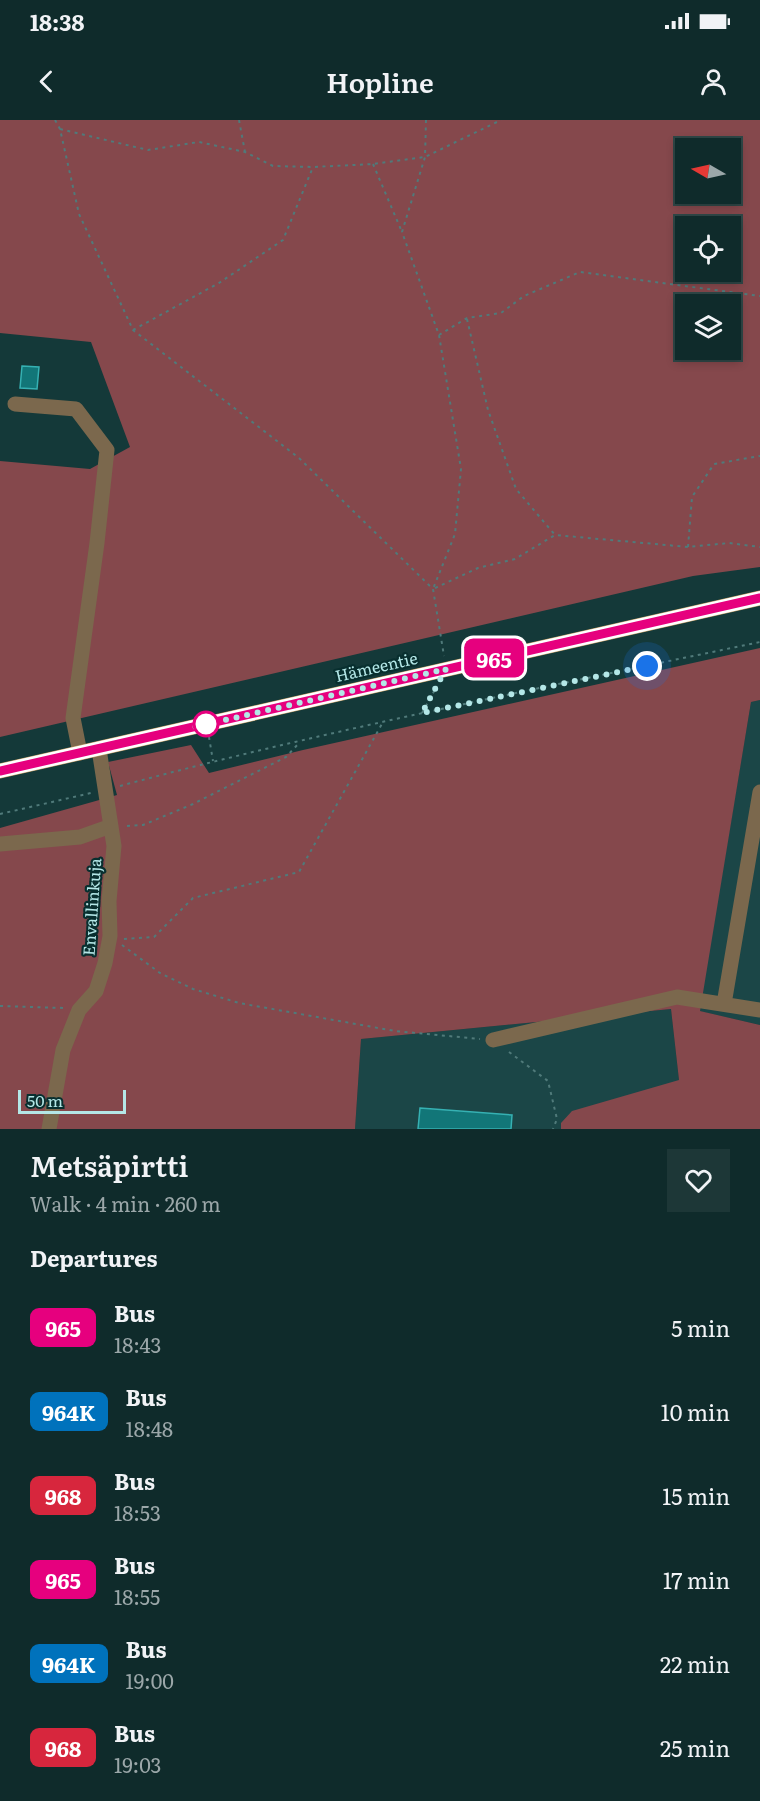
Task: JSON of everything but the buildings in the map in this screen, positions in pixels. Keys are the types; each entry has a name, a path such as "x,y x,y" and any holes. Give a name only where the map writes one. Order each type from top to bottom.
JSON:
{"main road":[{"name":"Hämeentie","path":"0,771 760,598"}],"street":[{"path":"15,404 76,409 107,450 97,543 73,717 80,753"},
{"name":"Envallinkuja","path":"49,1129 63,1050 79,1010 96,991 105,963 110,936 109,901 114,846 99,749"},
{"path":"724,1004 760,792"},
{"path":"0,844 80,837 111,826"},
{"path":"493,1040 677,997 760,1010"}],"path":[{"path":"55,120 60,129 79,214 133,330 299,458 433,589"},
{"path":"239,120 245,152"},
{"path":"402,232 425,157 426,120"},
{"path":"60,129 148,150 199,142 245,152 273,166 313,167 373,164 425,157 501,120"},
{"path":"373,164 402,232 440,335 461,469 455,534 433,589 446,669 422,713"},
{"path":"133,330 219,283 283,240 313,167"},
{"path":"440,335 467,318 501,314 524,297 580,272 760,296"},
{"path":"467,318 488,410 516,489 555,535"},
{"path":"688,547 692,497 714,464 760,456"},
{"path":"433,589 478,568 515,559 555,535 688,547 729,543 760,547"},
{"path":"0,814 213,761 422,713 760,642"},
{"path":"383,723 299,872 193,898 154,937 114,939 160,973 193,989 239,1003 395,1032 493,1040 548,1081 557,1119 553,1129"},
{"path":"208,736 213,761"},
{"path":"111,826 142,825 193,804 286,757 300,742"},
{"path":"0,1006 58,1007 79,1010"}],"shaded area":[{"path":"0,120 760,120 760,567 693,576 0,737 0,461 90,469 130,447 91,342 0,333"},
{"path":"760,648 760,700 751,702 700,1011 760,1025 760,1129 561,1129 561,1123 572,1111 679,1080 671,1009 361,1039 355,1129 0,1129 0,828 117,795 108,762 191,745 209,773"},
{"path":"760,700 760,1025 699,1011 751,702"},
{"path":"671,1009 679,1080 691,1129 355,1129 361,1039"}],"bus line":[{"name":"965","path":"0,771 760,598"}],"route":[{"path":"206,724 195,727 446,669 422,713 647,666"}]}
